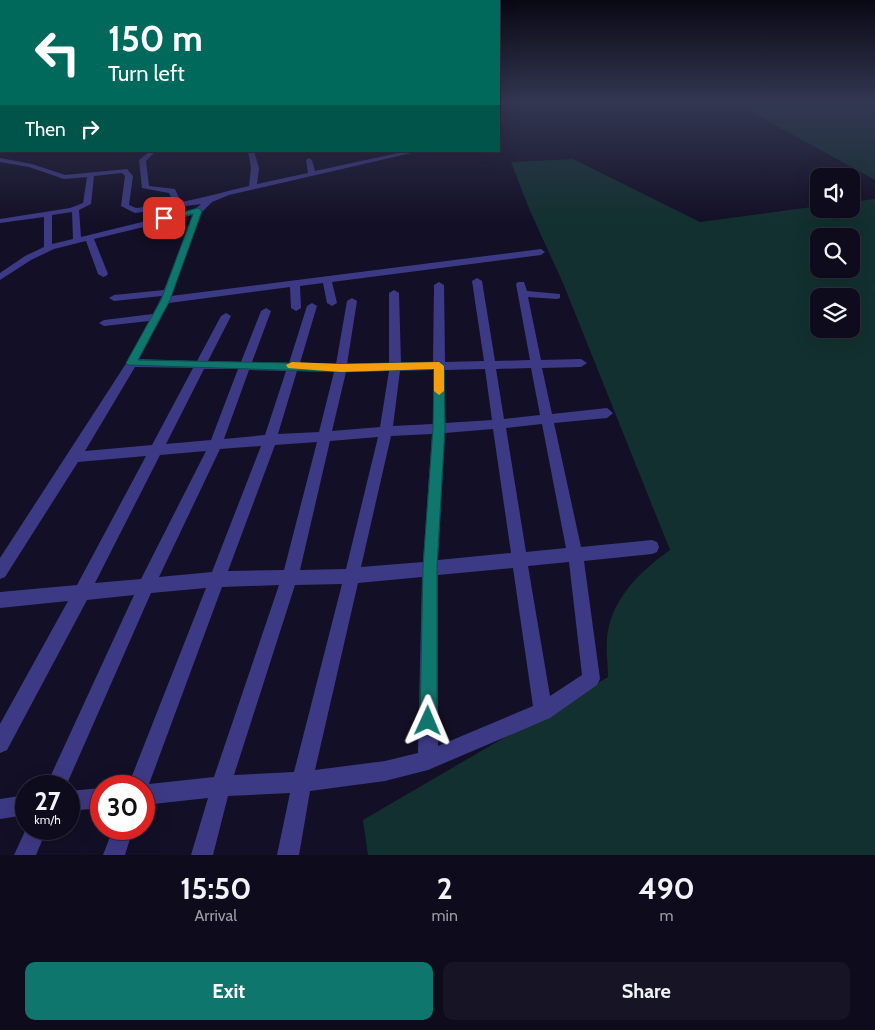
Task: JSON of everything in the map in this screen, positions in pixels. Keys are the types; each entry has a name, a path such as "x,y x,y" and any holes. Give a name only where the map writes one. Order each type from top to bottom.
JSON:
{"street":[{"path":"252,152 255,168 253,186"},
{"path":"0,160 30,166 64,177 116,171 128,172 125,206 135,211 209,200 253,186 412,152"},
{"path":"150,153 142,160 146,188 172,191 178,204"},
{"path":"309,160 312,174"},
{"path":"0,221 72,210 87,204 91,175"},
{"path":"0,572 132,363 167,296 198,211 209,200"},
{"path":"72,210 76,211 77,240"},
{"path":"0,277 28,258 48,248 198,211"},
{"path":"48,213 48,248"},
{"path":"89,237 104,274"},
{"path":"114,298 167,296 294,283 541,252"},
{"path":"327,279 332,303"},
{"path":"477,281 543,711"},
{"path":"294,283 296,308"},
{"path":"428,760 430,567 439,428 439,286"},
{"path":"155,794 221,786 302,782 385,771 428,760 543,711 591,679 575,553 522,289 557,296"},
{"path":"288,855 302,782 386,432 395,366 394,292"},
{"path":"202,855 221,786 290,577 341,368 352,301"},
{"path":"142,775 219,579 270,440 312,306"},
{"path":"61,775 146,586 215,446 266,310"},
{"path":"0,743 82,592 226,316"},
{"path":"104,323 156,317"},
{"path":"132,363 293,365 341,368 536,365 581,362"},
{"path":"74,457 270,440 499,424 607,413"},
{"path":"0,600 219,579 351,576 652,547"},
{"path":"0,809 15,807"},
{"path":"25,855 31,840"},
{"path":"114,855 119,840"}],"green space":[{"path":"808,143 875,143 875,180 860,172 860,168 853,168"},
{"path":"573,159 700,222 810,207 810,218 860,218 860,201 875,199 875,855 368,855 363,820 608,677 607,636 616,606 631,584 670,550 563,283 530,211 511,162"}],"slow traffic":[{"path":"292,365 341,368 439,366 439,391"}],"route":[{"path":"164,218 198,211 165,300 132,363 293,365 341,368 439,366 439,428 430,567 428,721"}]}
